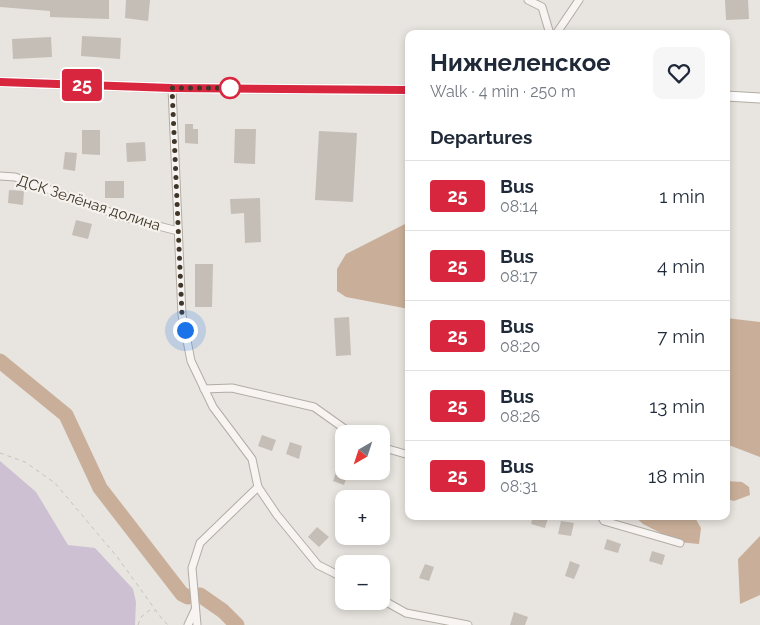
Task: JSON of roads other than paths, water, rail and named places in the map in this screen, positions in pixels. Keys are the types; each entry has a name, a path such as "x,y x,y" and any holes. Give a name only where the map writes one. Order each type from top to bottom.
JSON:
{"main road":[{"path":"0,82 172,88 405,90"},
{"path":"730,96 760,98"}],"street":[{"path":"528,0 542,8 549,30"},
{"path":"559,30 580,0"},
{"path":"172,88 182,315 191,361 213,407 252,459 258,487 277,515 318,564 335,573"},
{"name":"ДСК Зелёная долина","path":"0,176 15,177 123,217 178,231"},
{"path":"204,389 232,388 314,407 339,425"},
{"path":"390,450 405,454"},
{"path":"197,625 192,568 200,543 258,487"},
{"path":"603,520 680,543"},
{"path":"390,604 406,613 468,625"},
{"path":"188,625 195,610"}],"waterway":[{"path":"0,361 66,415 100,488 182,594 188,597"},
{"path":"200,595 223,611 237,625"}]}
